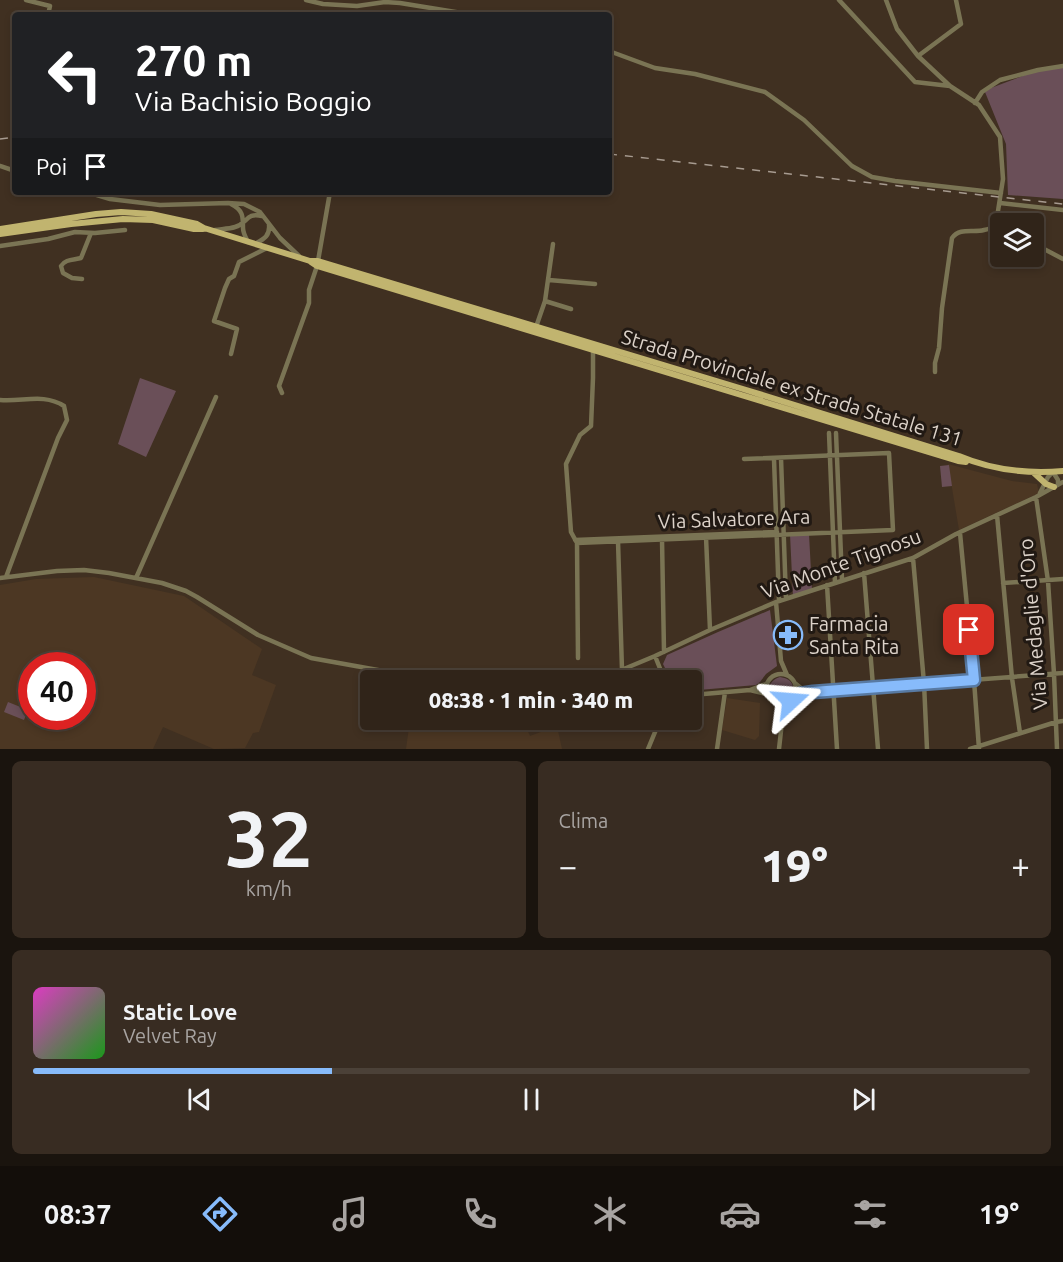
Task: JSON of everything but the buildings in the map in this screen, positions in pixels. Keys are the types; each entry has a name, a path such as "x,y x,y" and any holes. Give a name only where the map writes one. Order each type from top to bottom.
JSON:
{"main road":[{"name":"Strada Provinciale ex Strada Statale 131","path":"0,229 121,212 151,214 197,224 267,248 536,327 937,449 976,463"},
{"name":"Strada Provinciale ex Strada Statale 131","path":"0,234 123,219 153,220 194,229 207,229"},
{"name":"Strada Provinciale ex Strada Statale 131","path":"317,263 958,461 976,463"},
{"path":"976,463 996,468 1033,472 1063,471"},
{"path":"1033,472 1046,484 1058,485"}],"street":[{"path":"26,0 50,6 49,12"},
{"path":"306,0 323,4 357,6 385,2 420,3 460,12"},
{"path":"839,0 915,82 950,86"},
{"path":"886,0 897,29 918,56 950,86 979,105 1000,137 1003,179 998,213"},
{"path":"918,56 961,24 956,0"},
{"path":"612,52 655,68 695,74 765,92 804,120 852,166 872,177 1001,193"},
{"path":"975,103 982,92 1000,80 1063,66"},
{"path":"97,195 160,206 244,204 253,207 264,217 288,247 301,258"},
{"path":"282,393 279,386 309,303 309,290 317,263 329,195"},
{"path":"228,203 241,211 244,222 243,231 251,243 268,235 269,225"},
{"path":"1000,203 1063,210"},
{"path":"207,229 235,227 253,215 264,217"},
{"path":"935,372 952,238 960,232 990,229"},
{"path":"0,246 48,239 75,232 124,230"},
{"path":"82,279 72,278 63,273 61,266 63,262 81,258 91,233"},
{"path":"536,327 545,301 553,244"},
{"path":"231,354 237,329 214,321 225,288 229,279 234,276 239,262 267,248"},
{"path":"1044,249 1063,259"},
{"path":"549,280 595,284"},
{"path":"545,301 571,309"},
{"path":"578,658 576,541 572,532 566,464 580,435 591,426 593,350"},
{"path":"136,578 216,397"},
{"path":"0,400 40,398 56,400 64,406 67,420 58,438 6,577"},
{"path":"835,583 832,433 837,455 842,580"},
{"name":"Via Salvatore Ara","path":"576,541 893,529 889,453 837,455"},
{"path":"744,459 837,455"},
{"path":"781,458 786,599"},
{"path":"774,459 777,602 781,661 787,675"},
{"path":"1053,472 1059,480 1058,485"},
{"name":"Via Monte Tignosu","path":"1036,497 1053,472"},
{"name":"Via Monte Tignosu","path":"622,670 777,602 913,558 1058,485"},
{"name":"Via Medaglie d'Oro","path":"1036,497 1048,580 1058,749"},
{"path":"997,515 1012,678 1020,733"},
{"path":"960,533 979,748"},
{"path":"706,536 710,630"},
{"path":"662,538 664,652"},
{"name":"Via Salvatore Ara","path":"576,541 662,538"},
{"path":"618,541 622,670"},
{"path":"913,558 924,683 927,749"},
{"path":"0,578 94,570 162,583 186,591 258,635 311,658 378,670"},
{"path":"864,573 878,749"},
{"path":"1003,583 1063,579"},
{"path":"826,585 837,749"},
{"path":"655,656 661,670"},
{"path":"702,694 750,690 766,684 776,674 781,661"},
{"path":"750,690 766,694 773,702 784,704 800,694 811,692 1063,673"},
{"path":"776,674 787,675 801,688 811,692"},
{"path":"766,684 766,694"},
{"path":"793,698 796,684"},
{"path":"717,749 725,692"},
{"path":"779,749 784,704"},
{"path":"970,749 1063,721"},
{"path":"648,749 656,730"}],"shaded area":[{"path":"1063,66 1063,199 1008,195 1006,144 985,92 1038,70"},
{"path":"140,378 176,391 146,457 118,444"},
{"path":"948,464 1012,481 1037,484 1039,493 959,530"},
{"path":"949,465 952,486 942,487 940,466"},
{"path":"790,534 809,534 812,590 793,597"},
{"path":"94,577 184,596 262,649 252,675 276,685 259,732 253,733 245,748 214,749 163,727 153,749 0,749 0,585 36,579"},
{"path":"770,610 777,666 756,685 702,690 702,670 666,670 663,664 667,655"},
{"path":"780,677 788,680 793,687 790,687 790,692 793,692 786,701 775,699 769,692 771,684"},
{"path":"727,698 760,703 759,736 755,740 722,730"},
{"path":"8,702 18,706 18,718 4,712"},
{"path":"409,730 527,730 530,736 546,730 558,730 562,749 406,749"}],"railway":[{"path":"0,139 12,137"},
{"path":"612,154 1063,204"}],"place":[{"name":"Farmacia Santa Rita","path":"788,635"}],"route":[{"path":"791,701 800,694 813,692 974,680 969,630"}]}
